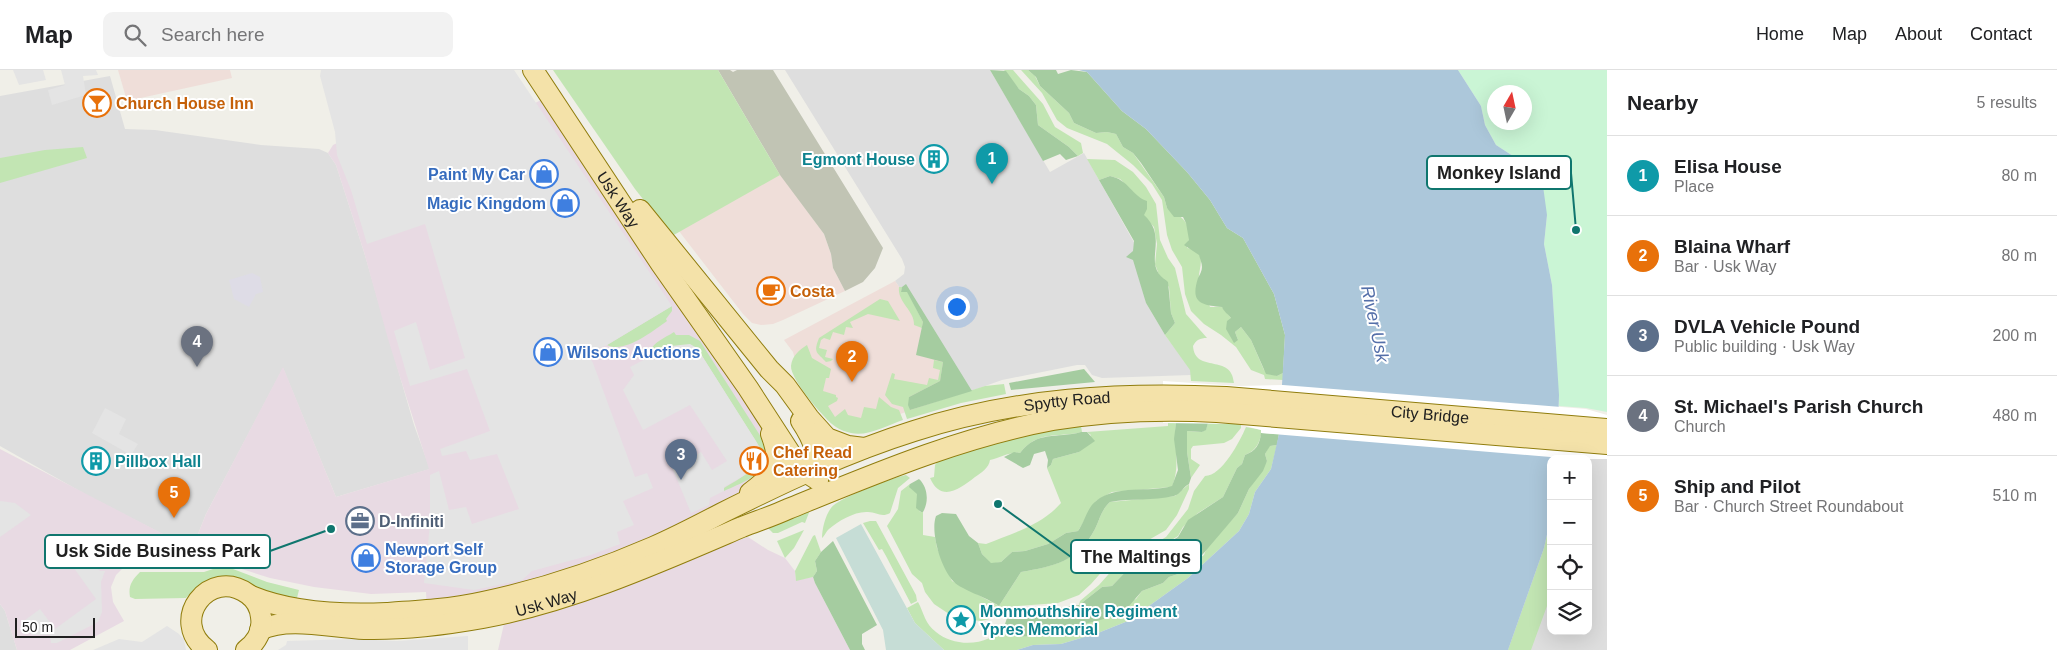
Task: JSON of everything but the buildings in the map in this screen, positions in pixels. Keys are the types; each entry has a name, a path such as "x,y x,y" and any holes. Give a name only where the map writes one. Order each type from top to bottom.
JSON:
{"main road":[{"name":"Usk Way","path":"533,70 661,264 794,459 815,479"},
{"name":"Usk Way","path":"544,70 600,155 636,205 768,369 785,384 809,418 827,438 848,446 864,448"},
{"name":"Usk Way","path":"768,369 773,383 814,442 815,479"},
{"name":"Spytty Road","path":"864,448 918,430 1004,409 1088,397 1275,408"},
{"name":"Usk Way","path":"722,513 767,479 776,467 778,453 756,401"},
{"name":"Spytty Road","path":"912,460 972,440 1052,420 1164,402"},
{"name":"City Bridge","path":"1275,408 1584,434"},
{"path":"1584,434 1607,429"},
{"path":"1584,434 1607,444"},
{"name":"Usk Way","path":"260,630 272,624 365,629 406,627 484,618 537,606 611,582 815,479 864,448"},
{"name":"Usk Way","path":"204,649 196,639 191,622 194,606 210,590 220,586 232,586 270,604 363,614 440,609 481,603 609,564 654,547 722,513 815,479 839,476 872,466 912,460"},
{"path":"246,650 256,639 260,630 261,612 251,596"}],"shaded area":[{"path":"13,70 43,70 46,80 19,85"},
{"path":"61,70 96,70 98,75 83,76 86,95 52,105 48,90 65,85"},
{"path":"118,70 230,70 232,78 127,101"},
{"path":"321,70 514,70 672,306 607,345 587,353 593,363 635,477 647,473 653,488 623,501 634,525 617,532 620,544 591,555 532,571 522,580 474,590 424,583 430,524 430,475 439,471 449,510 466,507 472,524 519,509 497,454 470,460 466,451 442,456 440,449 490,431 467,369 410,386 394,331 416,322 430,370 465,358 425,224 367,244 351,190 337,155 335,132 320,76"},
{"path":"718,70 730,70 733,72 737,70 773,70 883,248 875,268 863,282 845,291 833,268 831,254 824,234 780,175"},
{"path":"785,70 990,70 1050,172 1084,153 1141,255 1146,303 1165,335 1191,370 1191,375 1102,378 1092,375 1085,365 1077,365 1002,380 971,391 895,281 904,274 905,267 902,259"},
{"path":"110,76 125,129 155,130 261,145 319,149 328,153 336,165 364,252 414,425 430,469 336,497 283,368 206,514 192,549 92,498 0,446 0,96"},
{"path":"549,96 772,436 767,479 654,547 427,610 426,592 371,594 314,587 270,578 226,564 155,559 130,561 116,575 111,587 113,602 124,621 70,650 17,650 5,611 0,604 0,449 192,549 206,514 283,367 336,497 429,469 388,339 364,252 336,165 328,153 333,145 343,140 480,131"},
{"path":"775,167 824,234 831,254 833,268 845,291 783,320 773,324 761,325 752,323 743,314 675,226"},
{"path":"252,273 260,277 263,292 256,294 249,307 234,299 229,280"},
{"path":"895,281 971,391 860,427 835,422 784,340"},
{"path":"690,344 697,348 756,441 761,455 752,469 745,475 724,487 724,491 710,498 709,505 691,513 669,460 688,452 691,458 701,452 712,470 727,461 690,405 643,430 623,390 634,375 630,367 671,346"},
{"path":"105,408 126,419 119,434 138,444 131,455 92,433"},
{"path":"1592,459 1607,459 1607,650 1508,650 1547,535 1547,635 1592,635"},
{"path":"0,501 15,503 31,515 0,537"},
{"path":"861,524 915,623 944,650 886,650 883,630 836,538"},
{"path":"748,537 785,558 795,571 796,580 813,577 850,650 498,650 504,624 571,605 720,546"},
{"path":"70,543 100,571 105,571 101,582 102,612 98,622 57,643 51,643 50,635 32,635 21,623 40,609 55,629 96,599 61,550"},
{"path":"0,604 5,611 17,650 0,650"},
{"path":"167,626 184,640 186,650 93,650 119,639 142,642"},
{"path":"468,636 468,650 278,650 286,645 287,641 353,639 397,641"}],"green space":[{"path":"553,70 718,70 780,175 672,236 635,189"},
{"path":"990,70 1006,71 1019,89 1029,96 1036,105 1038,125 1069,147 1078,156 1066,160 1060,154 1043,161"},
{"path":"1004,70 1013,70 1043,104 1055,127 1081,143 1083,153 1078,156 1069,147 1038,125 1036,105 1029,96 1019,89"},
{"path":"1021,70 1028,70 1035,76 1040,86 1069,113 1074,123 1096,133 1107,132 1116,134 1123,147 1133,153 1164,197 1167,208 1179,215 1188,228 1189,240 1187,248 1194,250 1200,257 1199,280 1210,307 1222,307 1231,318 1231,336 1238,340 1235,332 1241,327 1251,340 1264,370 1277,376 1283,373 1283,380 1265,379 1264,375 1251,370 1236,347 1204,324 1191,311 1185,294 1182,267 1172,250 1167,235 1162,200 1152,184 1133,165 1107,144 1067,128 1057,120 1042,93"},
{"path":"1028,70 1056,70 1058,74 1071,70 1087,72 1122,111 1146,129 1187,172 1210,200 1227,228 1243,238 1274,294 1285,335 1283,373 1277,376 1266,374 1251,340 1241,327 1235,332 1238,340 1234,343 1226,329 1227,321 1231,318 1222,307 1203,304 1199,301 1195,293 1202,265 1199,255 1184,245 1189,240 1186,223 1183,217 1174,217 1167,208 1164,197 1133,153 1123,147 1116,134 1107,132 1096,133 1074,123 1069,113 1040,86 1036,77"},
{"path":"1458,70 1607,70 1607,412 1559,406 1552,285 1544,244 1547,215 1513,156 1496,145 1488,130 1532,130 1532,85 1487,85 1487,129 1481,106"},
{"path":"83,147 87,158 0,183 0,158 45,150"},
{"path":"1087,159 1115,160 1133,172 1146,187 1156,204 1160,240 1175,268 1186,314 1207,338 1202,338 1194,344 1195,354 1206,362 1227,368 1232,374 1234,383 1191,381 1190,370 1165,335 1175,323 1171,313 1169,287 1159,275 1155,264 1157,244 1154,227 1143,215 1140,199 1120,179 1110,176 1099,180"},
{"path":"1110,176 1122,181 1138,196 1147,201 1147,209 1144,215 1151,223 1154,231 1156,238 1156,267 1160,275 1168,282 1171,313 1175,323 1165,335 1146,303 1133,260 1126,257 1133,251 1134,241 1099,180"},
{"path":"906,284 972,391 910,410 908,405 909,397 940,381 943,362 916,355 923,322 907,292 901,292 902,287"},
{"path":"899,287 902,287 901,292 907,291 923,322 922,328 914,325 912,315 899,292"},
{"path":"880,299 888,301 900,321 868,314 850,322 853,328 846,327 844,335 833,332 830,340 824,338 821,340 819,348 827,350 825,357 833,359 826,362 816,350 819,338"},
{"path":"672,306 672,311 666,319 667,321 638,340 622,346 614,347 607,345"},
{"path":"674,332 676,335 689,335 700,341 766,445 766,455 760,470 748,480 724,491 724,488 742,477 753,467 757,461 760,448 697,348 671,346 650,357 650,352 654,345"},
{"path":"807,345 812,358 831,369 829,378 826,378 823,391 836,395 838,398 837,401 828,406 835,417 845,409 848,415 861,418 864,407 876,409 879,397 891,407 899,410 903,420 877,430 857,434 849,433 836,427 809,399 792,372 791,366 794,356"},
{"path":"934,360 943,362 940,381 909,397 910,410 985,386 1004,384 1006,394 961,403 907,419 903,407 892,404 885,395 892,373 895,374 894,379 927,385 929,378 938,380 940,370 933,368"},
{"path":"1084,369 1095,382 1011,390 1009,383"},
{"path":"1168,423 1176,423 1176,471 1172,487 1112,492 1096,501 1078,531 1066,533 1048,544 1025,551 1012,552 1001,562 991,564 982,554 978,543 986,544 1026,528 1045,517 1061,503 1047,468 1051,465 1053,459 1079,452 1091,435 1087,432 1168,426"},
{"path":"1176,423 1208,423 1206,430 1202,432 1187,431 1187,452 1191,478 1189,484 1178,494 1166,498 1110,502 1081,549 1064,561 1021,572 999,606 958,585 949,576 938,550 934,531 936,516 942,513 956,514 969,536 978,543 982,554 991,563 1001,562 1012,552 1025,551 1048,544 1066,533 1078,531 1090,507 1104,496 1113,492 1172,486 1178,470 1174,439"},
{"path":"1208,423 1238,424 1241,425 1241,428 1232,439 1224,443 1193,446 1191,449 1191,459 1200,465 1191,478 1187,452 1187,431 1202,432 1206,429"},
{"path":"1081,426 1082,432 1041,438 1027,446 1020,453 1009,454 990,460 982,472 957,489 945,492 940,490 934,486 930,478 934,477 935,465 938,461 1005,441"},
{"path":"1246,427 1262,430 1260,438 1255,448 1245,455 1242,464 1237,468 1223,497 1198,513 1183,527 1178,536 1133,564 1112,586 1102,587 1079,605 1080,601 1099,585 1115,567 1166,537 1188,509 1194,491 1205,476 1218,470 1230,457"},
{"path":"1087,432 1095,441 1079,452 1053,459 1051,465 1047,468 1048,460 1045,451 1034,454 1030,465 1023,468 1004,457 1014,452 1020,453 1034,441 1041,438"},
{"path":"1261,433 1279,434 1277,445 1270,446 1265,454 1267,461 1263,471 1249,489 1238,513 1197,561 1178,574 1169,577 1163,583 1142,591 1129,606 1104,619 1045,634 1019,637 1017,631 1007,629 1005,624 1007,618 1014,615 1026,616 1050,609 1079,605 1102,587 1112,586 1133,564 1178,537 1188,520 1223,497 1237,468 1242,464 1245,455 1257,447"},
{"path":"1277,445 1271,469 1255,492 1249,514 1239,531 1188,578 1128,621 1098,633 1061,644 1033,645 1017,650 944,650 915,623 907,608 918,602 932,629 953,641 972,643 991,637 999,632 1005,624 1007,629 1017,631 1020,637 1053,631 1136,599 1142,591 1163,583 1169,577 1178,574 1204,555 1207,547 1238,513 1249,489 1267,461 1265,454 1269,446"},
{"path":"906,475 910,478 898,488 890,513 881,515 863,512 852,515 833,526 822,538 823,527 829,511 836,504 866,489"},
{"path":"919,479 927,495 923,512 916,508 917,494 909,487 910,484"},
{"path":"910,484 910,487 918,494 917,504 920,512 923,512 923,535 935,537 937,548 952,581 999,606 1021,572 1064,561 1081,549 1110,502 1175,496 1189,484 1189,489 1177,515 1166,530 1106,567 1079,595 1058,603 1018,606 994,618 981,621 955,618 934,604 925,592 922,583 912,574 887,526 898,509 901,491"},
{"path":"810,510 805,523 802,522 778,533 773,533 766,526"},
{"path":"876,521 916,595 917,601 911,604 882,549 879,550 863,523"},
{"path":"804,530 794,548 785,558 777,541"},
{"path":"815,535 821,552 815,561 817,571 813,577 796,581 795,571"},
{"path":"1547,535 1547,606 1531,650 1508,650"},
{"path":"833,541 877,625 862,634 862,644 865,650 850,650 813,577 817,571 815,561 821,552"},
{"path":"213,569 233,569 267,582 299,590 297,598 273,593 226,577 209,580 186,598 135,599 130,597 131,583 140,572 204,572"}],"water":[{"name":"River Usk","path":"1079,70 1458,70 1481,106 1485,125 1496,145 1513,156 1543,186 1547,215 1544,244 1552,285 1559,395 1557,455 1547,455 1547,535 1544,548 1508,650 1017,650 1033,645 1061,644 1098,633 1128,621 1188,578 1239,531 1249,514 1255,492 1271,469 1279,434 1285,335 1274,294 1243,238 1227,228 1210,200 1187,172 1146,129 1122,111 1087,72"}],"pier":[{"path":"1163,381 1239,386 1283,385 1586,409 1607,415 1607,459 1592,459 1592,455 1547,455 1547,457 1261,433 1261,430 1238,424 1163,423"}],"place":[{"name":"Church House Inn","path":"97,103"},
{"name":"Egmont House","path":"934,159"},
{"name":"Paint My Car","path":"544,174"},
{"name":"Elisa House","path":"992,184"},
{"name":"Magic Kingdom","path":"565,203"},
{"name":"Monkey Island","path":"1576,230"},
{"name":"Costa","path":"771,291"},
{"name":"Wilsons Auctions","path":"548,352"},
{"name":"St. Michael's Parish Church","path":"197,367"},
{"name":"Blaina Wharf","path":"852,382"},
{"name":"Pillbox Hall","path":"96,461"},
{"name":"Chef Read Catering","path":"754,461"},
{"name":"DVLA Vehicle Pound","path":"681,480"},
{"name":"The Maltings","path":"998,504"},
{"name":"Ship and Pilot","path":"174,518"},
{"name":"D-Infiniti","path":"360,521"},
{"name":"Usk Side Business Park","path":"331,529"},
{"name":"Newport Self Storage Group","path":"366,558"},
{"name":"Monmouthshire Regiment Ypres Memorial","path":"961,620"}]}
